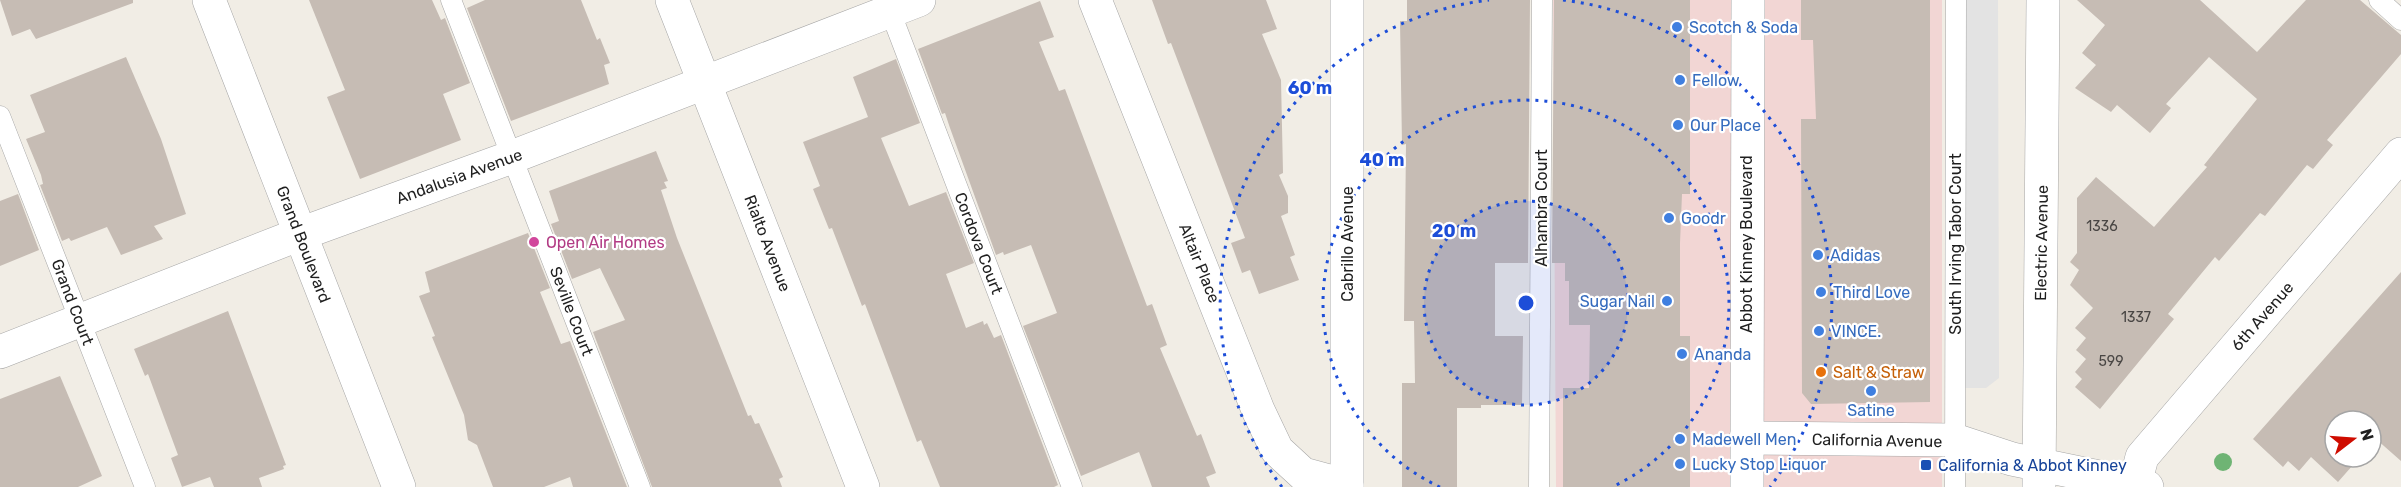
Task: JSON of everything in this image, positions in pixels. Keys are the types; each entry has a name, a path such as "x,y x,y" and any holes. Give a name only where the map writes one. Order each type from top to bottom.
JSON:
{"street":[{"name":"Grand Boulevard","path":"209,0 399,487"},
{"name":"Rialto Avenue","path":"672,0 863,487"},
{"name":"Altair Place","path":"1095,0 1258,410 1277,450 1303,474 1347,487"},
{"name":"Cabrillo Avenue","path":"1347,0 1347,487"},
{"name":"Abbot Kinney Boulevard","path":"1747,487 1748,0"},
{"name":"Electric Avenue","path":"2039,475 2043,0"},
{"name":"Andalusia Avenue","path":"0,352 300,234 705,84 898,4"},
{"name":"6th Avenue","path":"2141,486 2142,457 2401,154"},
{"name":"California Avenue","path":"1746,438 1954,440 2012,459 2039,475 2141,486"}],"lane":[{"name":"Seville Court","path":"451,0 640,487"},
{"name":"Alhambra Court","path":"1539,487 1542,0"},
{"name":"South Irving Tabor Court","path":"1955,487 1956,0"},
{"path":"2379,0 2401,20"},
{"name":"Cordova Court","path":"898,4 1072,487"},
{"name":"Grand Court","path":"0,116 146,487"}],"shaded area":[{"path":"1553,0 1942,0 1942,487 1556,487"},
{"path":"1963,0 1998,0 1999,378 1986,388 1962,388"}],"building":[{"path":"0,0 133,0 133,3 36,39 30,29 12,36"},
{"path":"309,0 432,0 441,20 445,18 470,83 443,94 461,140 360,179 327,97 345,90"},
{"path":"485,0 581,0 597,40 600,38 610,63 604,65 609,84 511,121 467,8"},
{"path":"1152,0 1266,0 1277,29 1262,34 1281,80 1283,173 1279,175 1288,196 1288,213 1281,216 1295,255 1290,257 1299,280 1259,294 1250,270 1242,273 1231,243 1245,238 1171,43 1168,44"},
{"path":"1407,0 1530,0 1528,263 1495,263 1495,336 1523,336 1522,405 1481,405 1481,408 1457,408 1457,487 1402,487 1402,383 1415,383 1414,321 1404,321 1406,144 1402,145 1400,21 1407,21"},
{"path":"1554,0 1690,0 1690,194 1682,194 1680,336 1690,336 1690,487 1563,487 1563,388 1589,388 1590,325 1569,325 1569,281 1565,281 1565,263 1552,263"},
{"path":"1801,0 1930,0 1930,402 1811,404 1802,393 1801,119 1816,119 1813,40 1801,40"},
{"path":"2077,0 2200,0 2257,52 2306,0 2360,0 2401,35 2401,54 2327,140 2333,145 2313,169 2307,165 2265,216 2260,213 2219,261 2215,257 2168,314 2174,319 2100,409 2075,387 2082,379 2075,372 2086,359 2076,350 2086,338 2075,328 2093,308 2070,285 2079,270 2070,262 2077,253 2077,198 2096,177 2154,227 2207,167 2204,165 2257,99 2209,57 2166,104 2171,108 2150,133 2117,105 2111,112 2075,88 2096,65 2082,53 2105,25"},
{"path":"1040,1 1054,37 1039,42 1059,91 1065,89 1147,306 1152,304 1167,345 1160,348 1197,436 1201,434 1216,473 1206,477 1210,487 1152,487 1139,452 1081,476 1023,326 1057,313 1031,245 1004,255 1003,252 996,255 945,113 942,114 918,49"},
{"path":"126,57 161,139 186,214 154,226 163,239 121,255 107,227 71,241 69,238 62,241 40,185 43,184 41,175 26,139 45,132 30,95"},
{"path":"896,59 920,123 881,138 909,206 946,192 974,263 946,274 966,328 983,321 984,325 987,323 994,338 1001,335 1058,485 1054,487 940,487 921,440 917,442 865,304 862,306 832,228 829,229 813,189 820,186 803,142 868,117 853,77"},
{"path":"656,151 668,181 664,182 667,188 661,190 677,238 748,416 751,415 755,424 759,423 783,477 779,479 782,487 652,487 593,332 625,320 600,268 572,279 551,224 559,221 549,191"},
{"path":"18,194 39,250 0,266 0,201"},
{"path":"528,233 550,288 540,292 561,344 570,341 627,487 573,487 570,477 544,487 493,487 477,445 468,440 464,415 432,337 435,336 419,296 430,292 425,272"},
{"path":"2401,272 2401,461 2383,445 2383,409 2323,409 2323,468 2311,457 2299,471 2288,461 2283,467 2253,439"},
{"path":"228,311 286,465 283,466 284,469 259,478 262,487 214,487 210,477 182,487 171,458 178,455 148,374 145,376 134,349"},
{"path":"60,376 102,476 78,487 0,487 0,399"},
{"path":"2324,469 2349,469 2338,482"}],"place":[{"name":"Scotch & Soda","path":"1677,27"},
{"name":"Fellow","path":"1680,80"},
{"name":"Our Place","path":"1678,125"},
{"name":"Goodr","path":"1669,218"},
{"name":"Open Air Homes","path":"534,242"},
{"name":"Adidas","path":"1818,255"},
{"name":"Third Love","path":"1821,292"},
{"name":"Sugar Nail","path":"1667,301"},
{"name":"VINCE.","path":"1819,331"},
{"name":"Ananda","path":"1682,354"},
{"name":"Salt & Straw","path":"1821,372"},
{"name":"Satine","path":"1871,391"},
{"name":"Madewell Men","path":"1680,439"},
{"name":"Lucky Stop Liquor","path":"1680,464"},
{"name":"California & Abbot Kinney","path":"1926,465"}]}
